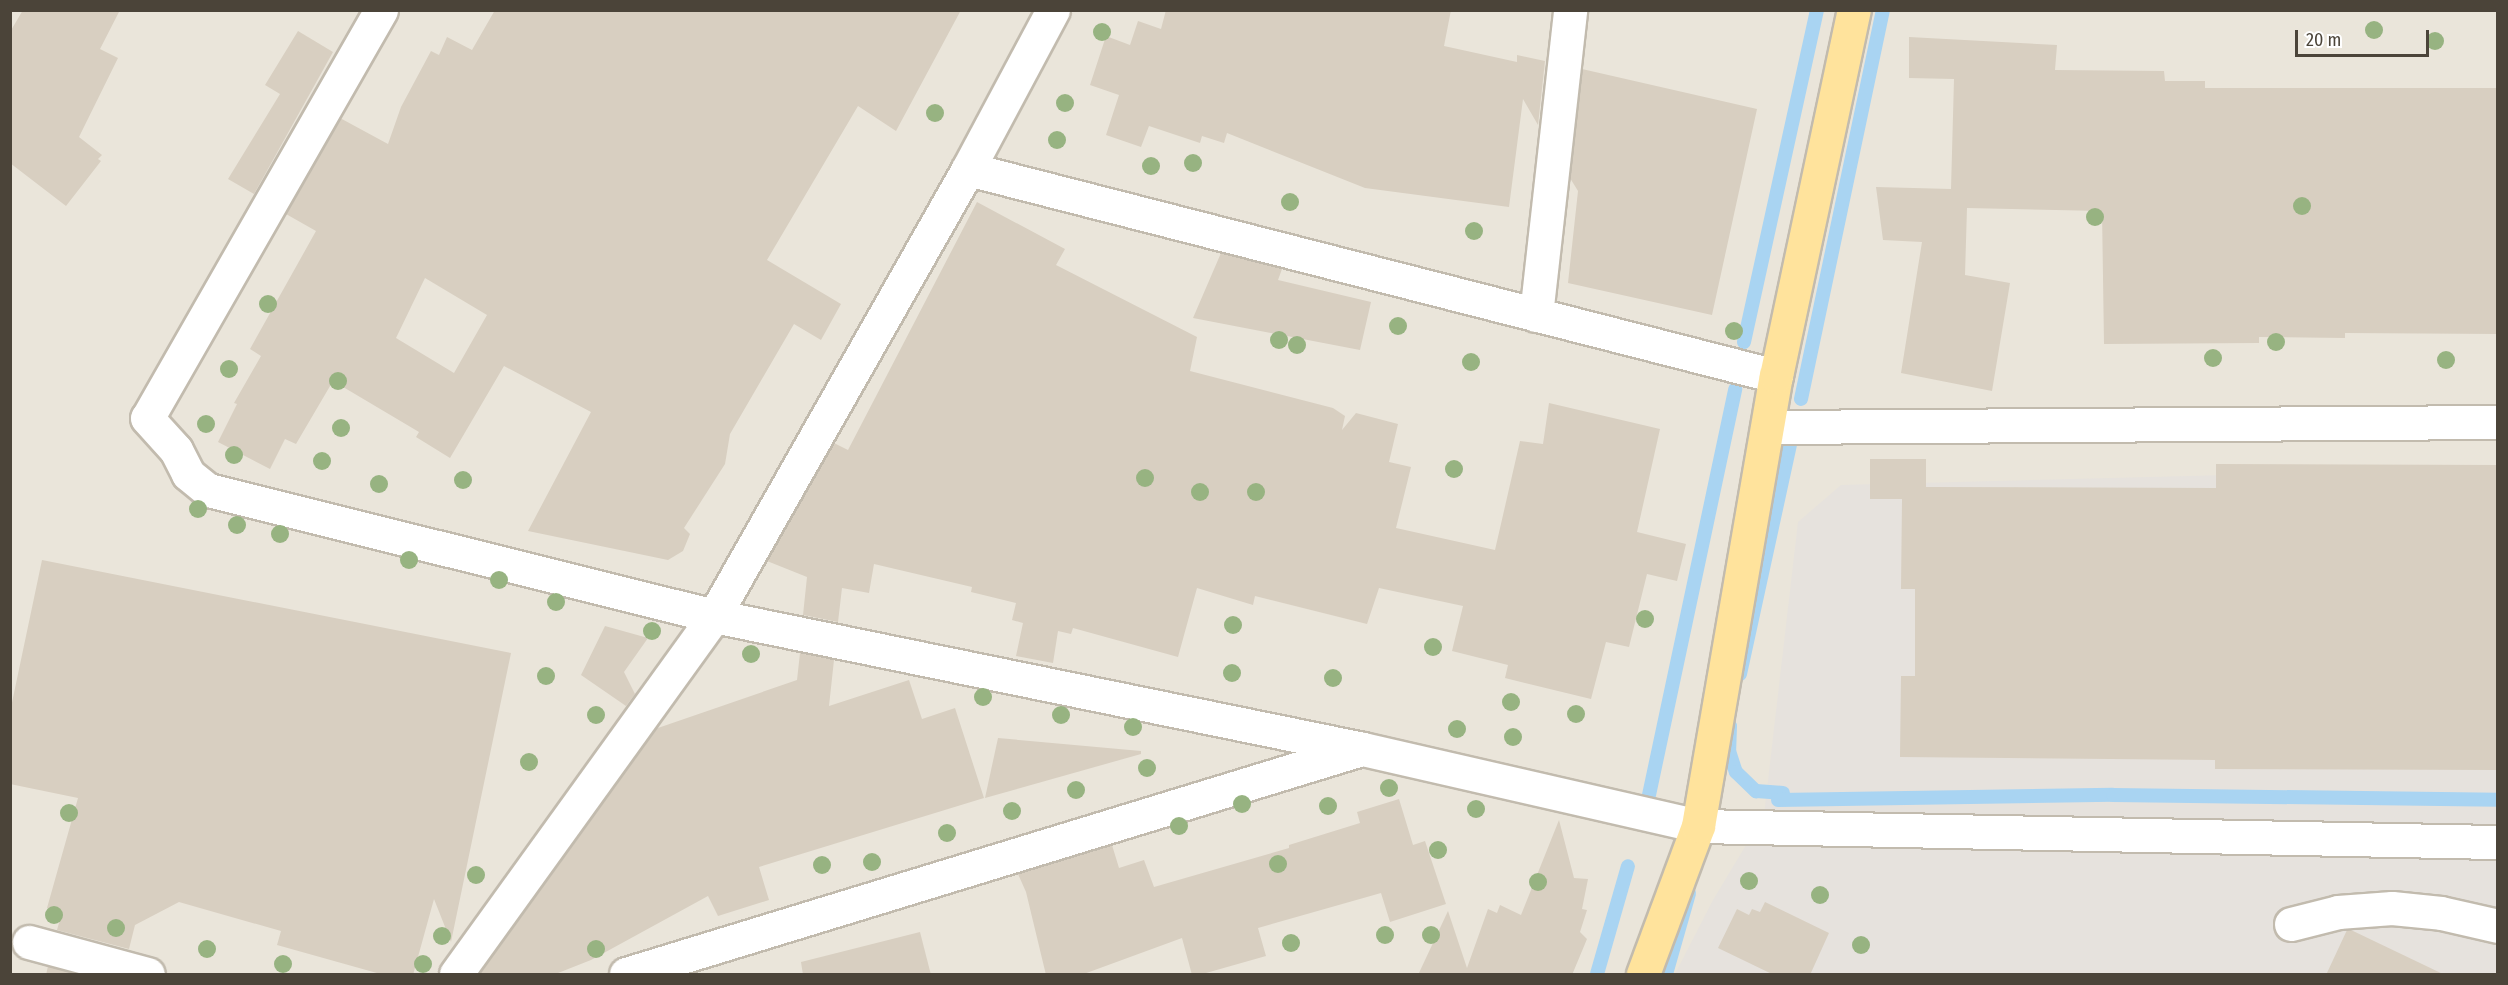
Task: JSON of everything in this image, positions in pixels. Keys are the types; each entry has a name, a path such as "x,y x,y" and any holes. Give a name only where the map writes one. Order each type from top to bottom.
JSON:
{"main road":[{"path":"1643,975 1678,888 1698,826 1776,376 1854,10"}],"street":[{"path":"381,10 147,418 176,450 188,474 208,490 714,616 1363,749 1698,826 2498,842"},
{"path":"456,975 714,616 968,169 1053,10"},
{"path":"1536,315 1570,10"},
{"path":"968,169 1776,376"},
{"path":"1768,427 2498,422"},
{"path":"626,975 1363,749"},
{"path":"2291,924 2338,912 2392,908 2441,913 2498,926"},
{"path":"29,942 148,975"}],"shaded area":[{"path":"11,11 2497,11 2497,974 11,974"},
{"path":"2497,468 2497,974 1675,974 1713,900 1764,815 1798,522 1841,485"}],"building":[{"path":"23,10 120,10 100,49 118,58 79,137 102,155 98,159 101,161 66,206 10,163 10,32"},
{"path":"495,10 961,10 896,131 858,106 767,260 841,304 821,340 794,324 730,434 725,464 684,528 690,534 683,551 668,560 528,531 591,412 504,366 450,458 416,437 419,432 333,381 296,444 285,439 270,469 218,442 237,404 234,403 261,356 250,349 316,231 286,214 340,118 388,144 401,107 431,51 439,55 447,37 472,50","holes":["425,278 487,315 454,373 396,338"]},
{"path":"1166,10 1451,10 1444,46 1517,62 1517,55 1545,61 1538,125 1523,99 1509,207 1365,188 1227,133 1224,143 1202,136 1200,143 1149,126 1141,147 1106,135 1119,95 1090,85 1106,36 1130,45 1138,21 1161,29"},
{"path":"298,31 333,52 254,194 228,179 280,94 265,85"},
{"path":"1909,37 2057,45 2055,70 2164,71 2165,81 2205,81 2205,88 2498,88 2498,334 2345,333 2345,338 2259,337 2259,343 2104,344 2102,211 1967,208 1965,275 2010,283 1992,391 1901,373 1922,242 1883,240 1876,187 1951,189 1954,79 1909,78"},
{"path":"1582,69 1757,109 1712,315 1568,283 1578,191 1570,178"},
{"path":"977,202 1065,249 1056,265 1197,337 1190,371 1333,408 1345,416 1342,430 1356,413 1398,424 1389,462 1411,467 1396,528 1495,550 1520,441 1543,444 1549,403 1660,429 1637,532 1686,544 1677,581 1647,574 1629,647 1606,642 1591,699 1505,678 1508,665 1452,651 1463,606 1379,588 1367,624 1255,596 1253,605 1197,588 1178,657 1073,628 1071,634 1058,631 1053,663 1016,656 1023,623 1012,620 1016,603 971,592 972,587 874,564 869,593 842,588 838,622 803,615 807,577 767,561 834,443 848,450"},
{"path":"1221,253 1282,269 1278,280 1371,302 1360,350 1193,318"},
{"path":"1870,459 1926,459 1926,487 2216,488 2216,464 2498,465 2498,770 2215,769 2215,760 1900,757 1901,676 1915,676 1915,589 1901,589 1902,499 1870,499"},
{"path":"42,560 511,653 451,942 434,899 413,975 384,975 277,945 281,931 179,902 135,925 129,949 57,930 62,912 47,908 78,798 10,784 10,712"},
{"path":"605,626 648,638 624,672 635,694 626,706 581,675"},
{"path":"800,653 834,660 829,706 909,680 922,719 955,708 984,798 759,867 769,900 718,916 708,896 591,960 553,975 479,975 655,729 797,680"},
{"path":"998,738 1141,751 1141,754 985,798"},
{"path":"1399,799 1413,845 1425,841 1446,904 1390,922 1381,893 1258,928 1266,956 1199,975 1192,975 1182,938 1081,975 1046,975 1026,892 1018,874 1112,845 1119,868 1144,860 1154,887 1289,848 1289,845 1360,823 1357,812"},
{"path":"1559,820 1574,878 1588,879 1582,909 1587,910 1580,932 1587,939 1572,975 1418,975 1448,911 1467,968 1488,909 1497,913 1500,905 1521,915"},
{"path":"1765,902 1829,933 1810,975 1774,975 1718,948 1737,909 1749,915 1752,909 1760,912"},
{"path":"2347,930 2351,930 2445,975 2326,975"},
{"path":"920,932 931,975 803,975 801,962"},
{"path":"48,966 78,975 46,975"}],"waterway":[{"path":"1744,342 1817,10"},
{"path":"1801,399 1883,10"},
{"path":"1649,795 1735,389"},
{"path":"1740,674 1790,445"},
{"path":"1730,726 1729,751 1736,772 1756,791 1783,793"},
{"path":"1778,800 2113,795 2498,800"},
{"path":"1597,974 1628,866"},
{"path":"1666,974 1689,893"}]}
